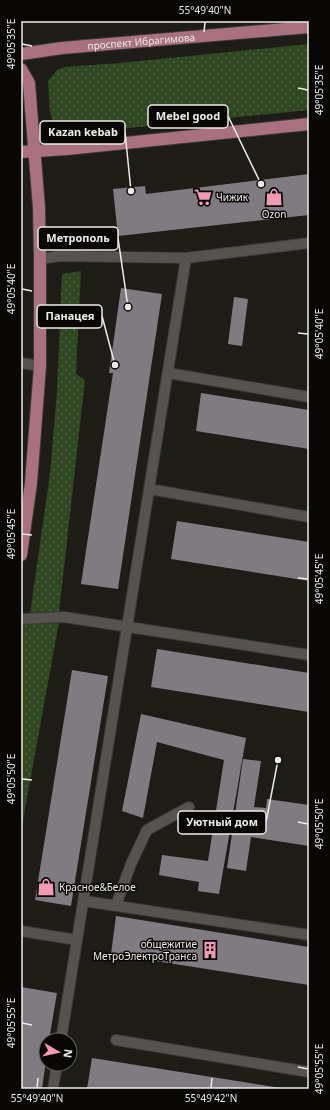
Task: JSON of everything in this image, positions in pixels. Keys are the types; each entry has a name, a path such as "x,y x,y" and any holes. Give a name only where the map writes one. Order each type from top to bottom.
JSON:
{"main road":[{"name":"проспект Ибрагимова","path":"21,54 62,48 277,25 309,27"},
{"path":"21,70 29,83 39,208 40,259 40,366 31,483 21,555"},
{"path":"21,152 309,124"}],"lane":[{"path":"40,259 60,256 105,258 186,258 309,243"},
{"path":"62,1032 186,258"},
{"path":"21,363 40,366"},
{"path":"168,373 309,397"},
{"path":"149,489 309,517"},
{"path":"21,619 64,617 309,655"},
{"path":"116,906 131,864 147,830 189,807"},
{"path":"84,900 309,935"},
{"path":"21,931 77,940"},
{"path":"116,1040 309,1072"},
{"path":"53,1089 56,1072"}],"green space":[{"path":"309,44 309,110 108,130 63,128 53,122 50,112 48,81 57,70 64,67 120,63"},
{"path":"81,271 76,374 85,380 59,612 30,614 50,474 57,391 62,274"},
{"path":"59,622 21,831 21,636 23,624"}],"building":[{"path":"309,174 309,215 118,236 113,189 145,186 146,194"},
{"path":"121,288 162,294 118,589 81,584 113,373 109,373"},
{"path":"234,297 248,299 242,346 228,344"},
{"path":"201,393 309,410 309,449 196,431"},
{"path":"177,521 309,542 309,581 171,559"},
{"path":"157,649 309,673 309,712 151,687"},
{"path":"72,670 108,676 71,906 35,900"},
{"path":"141,714 246,738 219,894 198,891 199,882 159,875 162,855 208,861 224,760 157,742 143,818 122,811"},
{"path":"243,759 261,761 254,807 266,808 267,799 309,805 309,846 251,837 246,871 227,868"},
{"name":"общежитие МетроЭлектроТранса","path":"116,916 309,947 309,985 111,954"},
{"path":"21,987 57,993 50,1032 38,1032 38,1072 44,1072 42,1089 21,1089"},
{"path":"92,1058 281,1088 281,1089 87,1089"}],"place":[{"name":"Mebel good","path":"261,184"},
{"name":"Kazan kebab","path":"131,191"},
{"name":"Чижик","path":"203,197"},
{"name":"Ozon","path":"274,197"},
{"name":"Метрополь","path":"128,307"},
{"name":"Панацея","path":"115,365"},
{"name":"Уютный дом","path":"278,760"},
{"name":"Красное&Белое","path":"46,887"},
{"name":"общежитие МетроЭлектроТранса","path":"210,950"}]}
